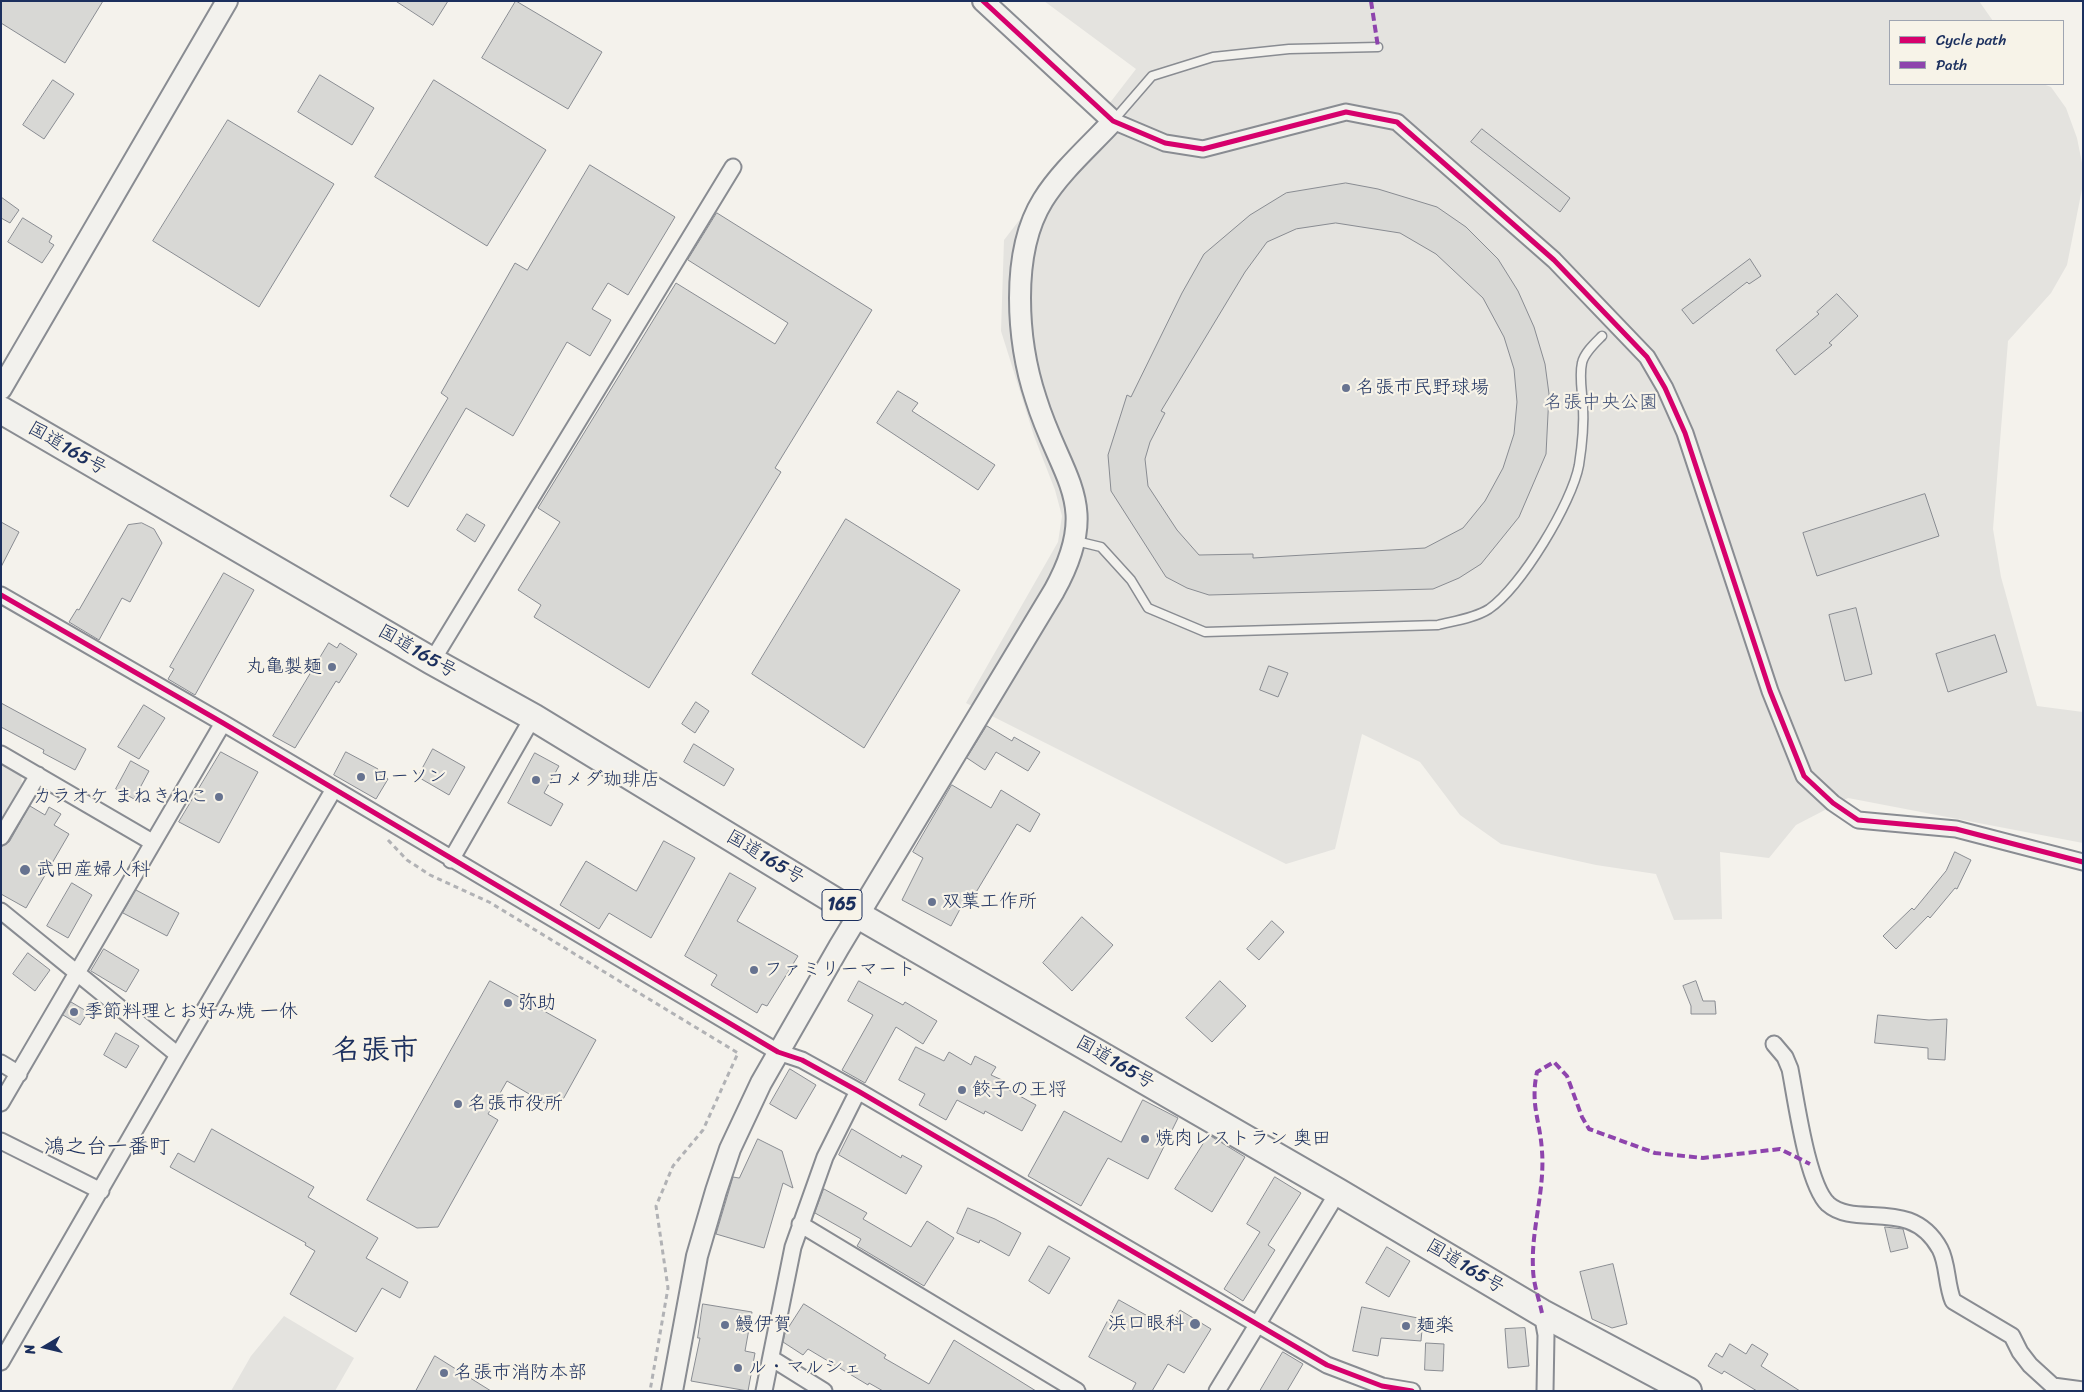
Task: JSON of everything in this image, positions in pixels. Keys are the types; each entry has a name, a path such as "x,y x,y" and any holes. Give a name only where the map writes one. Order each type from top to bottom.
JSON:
{"highway":[{"name":"国道165号","path":"1,410 432,661 533,717 858,915 1338,1192 1542,1313 1688,1391"}],"street":[{"path":"1,389 227,1"},
{"path":"983,1 1113,121 1165,143 1203,149 1346,112 1397,122 1554,260 1647,357 1665,388 1685,433 1770,692 1804,776 1833,803 1858,820 1956,830 2083,862"},
{"path":"672,1391 697,1256 730,1149 761,1082 858,915 1066,570 1076,541 1077,512 1075,496 1070,479 1036,400 1028,366 1021,305 1022,264 1025,244 1042,201 1113,121"},
{"path":"432,661 733,167"},
{"path":"1,595 223,723 451,860 778,1052 802,1060 858,1091 1336,1369 1382,1386 1412,1391"},
{"path":"451,860 533,717"},
{"path":"1,1103 223,723"},
{"path":"1,754 152,842"},
{"path":"1,837 38,775"},
{"path":"1,1362 334,789"},
{"path":"1,911 76,974 178,1055"},
{"path":"1774,1044 1790,1069 1816,1186 1828,1203 1834,1208 1850,1212 1904,1218 1917,1225 1926,1232 1940,1249 1953,1300 2012,1336 2030,1365 2053,1386 2083,1390"},
{"path":"1,1064 19,1074"},
{"path":"764,1391 786,1280 800,1224 825,1157 858,1091"},
{"path":"1,1141 101,1191"},
{"path":"1217,1391 1338,1192"},
{"path":"800,1224 1077,1391"},
{"path":"1542,1313 1546,1335 1545,1391"},
{"path":"771,1358 824,1391"}],"lane":[{"path":"1113,121 1152,76 1214,57 1289,49 1378,47"},
{"path":"1076,541 1101,547 1131,580 1148,608 1204,632 1438,625 1459,620 1488,609 1509,589 1529,564 1565,504 1578,466 1583,407 1582,361 1592,345 1602,336"}],"path":[{"path":"384,836 407,860 430,875 489,902 738,1053 704,1130 673,1166 656,1206 668,1288 650,1391"}],"shaded area":[{"name":"名張中央公園","path":"1044,1 1979,1 1992,20 1889,20 1889,85 2046,85 2051,87 2066,108 2077,138 2083,168 2083,184 2067,265 2051,293 2008,341 1993,529 2001,577 2037,706 2083,712 2083,843 1848,798 1796,825 1769,858 1720,852 1722,919 1674,920 1656,874 1596,865 1501,844 1460,815 1420,762 1362,734 1335,849 1286,864 966,703 1058,542 1062,516 1055,490 1034,436 1001,331 1004,240 1136,69"},
{"path":"1,762 21,773 22,787 1,823"},
{"path":"284,1316 354,1358 335,1391 231,1391 251,1356"}],"building":[{"path":"1,1 103,1 65,63 1,23"},
{"path":"396,1 448,1 433,25"},
{"path":"516,1 602,52 568,109 482,58"},
{"path":"320,75 374,108 352,145 298,112"},
{"path":"53,80 74,94 44,139 23,125"},
{"path":"434,80 546,150 487,246 375,177"},
{"path":"228,120 334,184 259,307 153,241"},
{"path":"1482,129 1570,198 1560,212 1471,142"},
{"path":"590,165 675,217 628,295 608,283 592,309 611,320 590,356 567,342 513,436 466,408 408,507 390,496 448,398 441,393 515,263 527,270"},
{"path":"1346,183 1378,189 1437,207 1466,227 1498,259 1518,291 1534,327 1545,364 1549,394 1546,454 1519,517 1481,564 1459,578 1433,589 1209,595 1187,588 1166,577 1111,491 1108,455 1127,395 1131,397 1182,293 1204,254 1250,215 1286,193","holes":["1336,223 1400,233 1436,254 1483,298 1504,337 1514,369 1517,402 1514,434 1503,468 1485,501 1463,528 1425,548 1253,558 1253,554 1199,555 1177,530 1148,486 1145,459 1150,442 1165,413 1161,411 1245,272 1267,242 1296,229"]},
{"path":"1,197 19,210 10,223 1,218"},
{"path":"717,213 872,310 775,468 781,472 649,688 534,617 541,605 518,590 560,522 538,508 676,283 775,344 788,323 688,260"},
{"path":"23,218 52,236 49,242 54,245 42,263 8,242"},
{"path":"1750,259 1761,276 1749,284 1747,282 1693,324 1682,310"},
{"path":"1837,294 1858,316 1829,343 1832,345 1795,375 1776,350 1819,314 1817,312"},
{"path":"898,391 918,403 912,411 995,465 978,490 877,423"},
{"path":"1925,494 1939,536 1817,576 1803,533"},
{"path":"467,514 485,525 475,542 457,530"},
{"path":"846,519 960,590 864,748 752,674"},
{"path":"1,522 19,532 1,567"},
{"path":"142,523 154,529 162,543 130,602 122,598 99,640 69,622 77,609 79,610 128,525"},
{"path":"224,573 254,590 195,695 168,679 174,669 170,667"},
{"path":"1856,608 1872,674 1845,681 1829,615"},
{"path":"1995,635 2007,672 1948,692 1936,654"},
{"path":"329,643 337,648 340,643 357,654 339,683 336,681 295,748 273,736"},
{"path":"1269,666 1288,673 1278,697 1260,690"},
{"path":"696,702 709,711 695,733 682,724"},
{"path":"1,703 86,749 75,770 43,753 44,750 1,727"},
{"path":"144,705 165,718 139,759 118,747"},
{"path":"987,726 1012,741 1014,737 1040,752 1028,771 996,752 985,770 967,758"},
{"path":"694,744 734,769 724,786 684,762"},
{"path":"433,749 465,767 449,795 418,777"},
{"name":"カラオケ まねきねこ","path":"221,752 258,772 219,843 179,822"},
{"name":"ローソン","path":"346,752 378,769 377,773 388,779 376,799 334,775"},
{"name":"コメダ珈琲店","path":"535,753 559,766 544,793 563,804 551,826 508,803"},
{"path":"131,761 149,771 134,799 116,789"},
{"path":"952,785 991,808 1001,790 1040,814 1030,832 1017,824 972,899 967,896 951,926 902,900 923,858 913,852"},
{"name":"武田産婦人科","path":"30,806 45,815 49,807 61,814 54,825 69,834 26,908 1,894 1,847 9,842"},
{"path":"664,841 695,858 651,938 609,913 599,929 560,905 586,861 636,891"},
{"path":"1955,852 1971,860 1957,889 1955,888 1930,918 1928,916 1896,949 1883,936 1912,908 1914,910 1946,871"},
{"path":"730,873 756,888 737,921 798,956 767,1006 762,1004 757,1013 711,985 717,975 685,956"},
{"path":"72,883 92,895 68,938 47,926"},
{"path":"136,890 179,913 167,936 123,913"},
{"path":"1082,917 1113,945 1072,991 1043,963"},
{"path":"1272,921 1284,932 1259,960 1247,949"},
{"path":"104,949 139,970 126,992 91,971"},
{"path":"28,953 50,970 35,991 13,974"},
{"name":"名張市役所","path":"490,981 596,1040 561,1103 548,1105 507,1081 488,1114 498,1120 438,1227 417,1228 367,1200"},
{"path":"859,981 903,1005 905,1002 937,1021 923,1044 896,1027 865,1083 842,1070 873,1015 848,1001"},
{"path":"1220,981 1246,1006 1212,1042 1186,1018"},
{"path":"1696,981 1703,1001 1715,1001 1716,1014 1691,1014 1691,1006 1683,986"},
{"name":"季節料理とお好み焼 一休","path":"71,1002 88,1012 80,1025 63,1015"},
{"path":"1878,1015 1929,1020 1947,1019 1945,1060 1928,1059 1928,1048 1875,1043"},
{"path":"116,1033 139,1046 126,1068 104,1055"},
{"path":"916,1047 944,1061 949,1052 971,1065 975,1056 996,1067 991,1075 1002,1080 1000,1085 1036,1105 1022,1131 985,1111 984,1114 957,1100 946,1120 919,1105 925,1094 899,1080"},
{"path":"790,1069 816,1085 796,1119 770,1104"},
{"path":"1143,1100 1178,1118 1148,1179 1108,1158 1081,1206 1028,1176 1064,1111 1121,1142"},
{"path":"212,1129 314,1187 308,1197 378,1238 366,1258 408,1282 400,1298 382,1288 356,1332 290,1294 315,1251 305,1245 306,1243 170,1167 178,1153 194,1162"},
{"path":"852,1129 901,1158 902,1155 922,1166 906,1194 839,1155"},
{"path":"1209,1135 1245,1157 1212,1212 1175,1189"},
{"path":"758,1139 782,1151 793,1188 783,1183 764,1248 716,1234 733,1177 739,1178"},
{"path":"1275,1177 1301,1193 1268,1245 1275,1250 1243,1301 1224,1289 1260,1232 1247,1224"},
{"path":"824,1189 867,1213 863,1219 911,1247 927,1221 954,1238 924,1286 857,1246 861,1239 815,1213"},
{"path":"968,1208 995,1219 1021,1233 1009,1256 980,1240 979,1243 957,1233"},
{"path":"1885,1227 1903,1229 1908,1248 1891,1252"},
{"path":"1049,1246 1070,1258 1049,1294 1029,1281"},
{"path":"1387,1247 1410,1261 1389,1297 1366,1283"},
{"path":"1613,1264 1627,1324 1612,1328 1592,1319 1580,1272"},
{"path":"1119,1300 1169,1328 1180,1310 1211,1329 1184,1373 1168,1364 1152,1391 1132,1391 1136,1383 1089,1357"},
{"path":"703,1304 752,1312 745,1351 755,1353 748,1391 691,1381 700,1338 698,1338"},
{"path":"804,1304 886,1355 884,1358 929,1384 954,1340 1036,1391 883,1391 869,1383 868,1385 808,1349 803,1355 783,1342 785,1333"},
{"path":"1362,1307 1423,1319 1421,1341 1381,1338 1378,1356 1353,1351"},
{"path":"1525,1328 1529,1366 1508,1368 1505,1329"},
{"path":"1426,1343 1444,1344 1443,1371 1425,1370"},
{"path":"1730,1344 1746,1354 1752,1344 1768,1354 1761,1366 1800,1391 1757,1391 1724,1371 1722,1374 1708,1366 1716,1353 1722,1357"},
{"path":"1283,1352 1303,1364 1287,1391 1260,1391"},
{"name":"名張市消防本部","path":"435,1356 491,1391 416,1391"}],"marked path":[{"path":"1371,1 1378,47"},
{"path":"1542,1313 1533,1274 1534,1239 1542,1181 1542,1151 1535,1103 1535,1084 1537,1072 1554,1062 1567,1076 1582,1117 1589,1129 1655,1153 1703,1158 1780,1149 1810,1164"}],"cycle path":[{"path":"983,1 1113,121 1165,143 1203,149 1346,112 1397,122 1554,260 1647,357 1665,388 1685,433 1770,691 1804,776 1833,803 1858,820 1956,829 2083,862"},
{"path":"1,595 223,723 778,1052 802,1060 858,1091 1327,1365 1382,1386 1412,1391"}],"place":[{"name":"名張市民野球場","path":"1346,388"},
{"name":"丸亀製麺","path":"332,667"},
{"name":"ローソン","path":"361,777"},
{"name":"コメダ珈琲店","path":"536,780"},
{"name":"カラオケ まねきねこ","path":"219,797"},
{"name":"武田産婦人科","path":"25,870"},
{"name":"双葉工作所","path":"932,902"},
{"name":"ファミリーマート","path":"754,970"},
{"name":"弥助","path":"508,1003"},
{"name":"季節料理とお好み焼 一休","path":"74,1012"},
{"name":"餃子の王将","path":"962,1090"},
{"name":"名張市役所","path":"458,1104"},
{"name":"焼肉レストラン 奥田","path":"1145,1139"},
{"name":"浜口眼科","path":"1195,1324"},
{"name":"鰻伊賀","path":"725,1325"},
{"name":"麺楽","path":"1406,1326"},
{"name":"ル・マルシェ","path":"738,1368"},
{"name":"名張市消防本部","path":"444,1373"}],"district":[{"name":"名張市","path":"375,1052"},
{"name":"鴻之台一番町","path":"107,1148"}]}
